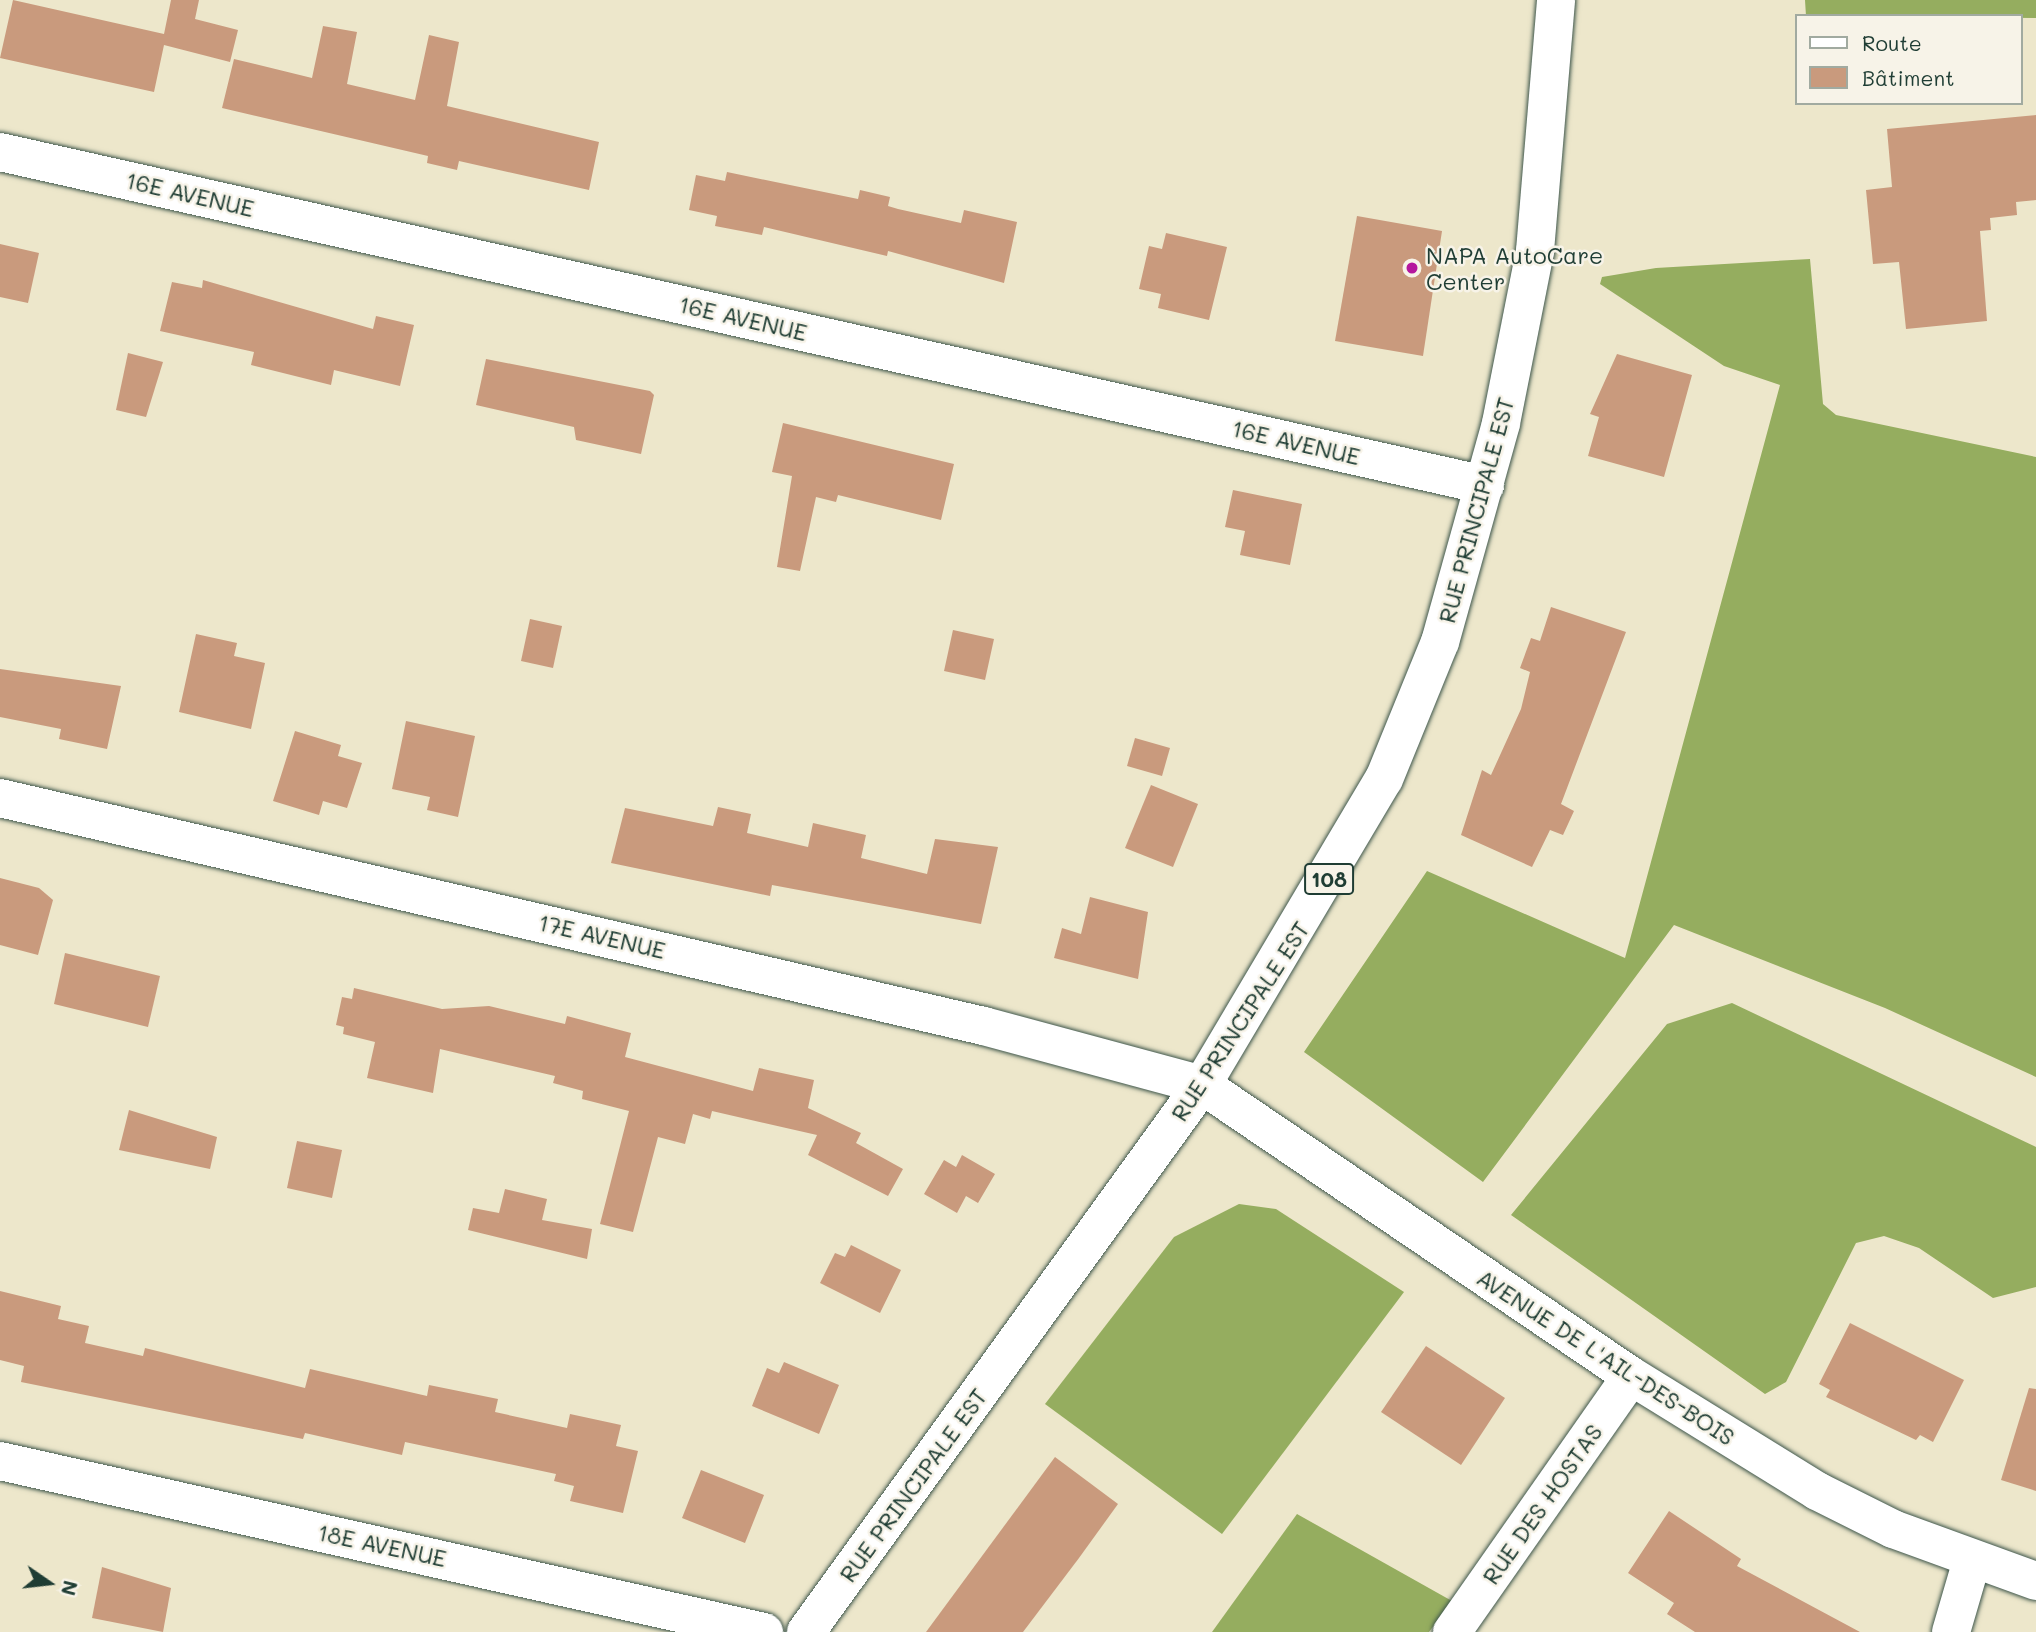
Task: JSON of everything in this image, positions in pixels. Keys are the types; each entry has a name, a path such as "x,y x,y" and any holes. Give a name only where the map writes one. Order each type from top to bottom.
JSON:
{"street":[{"name":"RUE PRINCIPALE EST","path":"806,1632 1202,1085 1307,917 1384,779 1440,642 1485,485 1535,251 1556,0"},
{"name":"16E AVENUE","path":"0,152 1485,485"},
{"name":"17E AVENUE","path":"0,798 984,1026 1202,1085"},
{"name":"AVENUE DE L'AIL-DES-BOIS","path":"1202,1085 1631,1376 1817,1491 1972,1560 2036,1581"},
{"name":"RUE DES HOSTAS","path":"1452,1632 1631,1376"},
{"name":"18E AVENUE","path":"0,1461 764,1632"},
{"path":"1951,1632 1972,1560"}],"green space":[{"path":"1805,0 2036,0 2036,18 2022,18 2022,14 1806,14"},
{"path":"1810,259 1823,404 1836,415 2036,457 2036,1077 1885,1008 1674,925 1483,1182 1304,1052 1427,871 1625,958 1780,385 1724,366 1600,284 1602,277 1656,268"},
{"path":"1732,1003 2036,1147 2036,1287 1993,1298 1919,1248 1884,1236 1856,1243 1786,1382 1765,1394 1511,1215 1667,1024"},
{"path":"1239,1204 1276,1209 1404,1292 1222,1534 1045,1404 1174,1237"},
{"path":"1297,1514 1452,1601 1429,1632 1212,1632"}],"building":[{"path":"13,0 164,34 171,0 199,0 195,19 238,30 230,62 164,45 154,92 0,58"},
{"path":"323,26 357,32 347,84 415,100 429,35 459,42 447,106 599,142 589,190 459,161 457,170 427,163 428,156 222,108 234,59 312,78"},
{"path":"2036,115 2036,200 2016,202 2017,215 1990,218 1991,230 1980,231 1987,321 1906,329 1899,262 1873,264 1866,190 1892,187 1887,129"},
{"path":"727,172 858,199 860,190 890,197 888,206 961,223 964,210 1017,222 1004,283 888,251 887,256 764,227 762,235 715,226 717,216 689,210 696,175 725,181"},
{"path":"1357,216 1442,231 1423,356 1335,341"},
{"path":"1166,233 1227,247 1209,320 1158,308 1161,294 1139,289 1149,246 1162,249"},
{"path":"0,244 39,253 28,303 0,297"},
{"path":"203,280 373,329 376,316 414,325 400,386 334,370 331,385 251,365 254,352 160,331 172,282 202,288"},
{"path":"128,353 163,362 146,417 116,410"},
{"path":"1617,354 1692,375 1664,477 1588,456 1599,417 1590,414"},
{"path":"486,359 650,391 654,395 641,454 576,440 574,427 476,405"},
{"path":"783,423 954,464 941,520 838,495 836,502 816,497 800,571 777,567 792,476 772,472"},
{"path":"1233,490 1302,504 1290,565 1240,555 1245,531 1225,527"},
{"path":"1551,607 1626,632 1561,804 1574,811 1563,835 1550,830 1532,867 1461,835 1482,770 1491,775 1521,709 1530,672 1520,668 1531,638 1540,641"},
{"path":"530,619 562,626 553,668 521,661"},
{"path":"953,630 994,639 985,680 944,671"},
{"path":"196,634 237,643 234,656 265,663 251,729 179,712"},
{"path":"0,669 121,686 107,749 59,739 61,729 0,717"},
{"path":"406,721 475,736 458,817 427,810 430,797 392,789"},
{"path":"295,731 341,745 338,756 362,763 347,808 323,801 319,815 273,801"},
{"path":"1135,738 1170,748 1162,776 1127,766"},
{"path":"1151,785 1198,804 1173,867 1125,848"},
{"path":"718,807 751,814 747,833 808,847 813,823 866,835 861,858 927,874 935,839 998,847 981,924 772,885 770,896 611,863 625,808 713,826"},
{"path":"0,878 39,888 53,900 38,955 0,945"},
{"path":"1090,897 1148,912 1138,979 1054,958 1062,928 1081,934"},
{"path":"65,953 160,976 148,1027 54,1004"},
{"path":"354,988 442,1009 489,1006 565,1024 567,1016 631,1033 625,1057 753,1091 759,1068 814,1080 808,1108 861,1133 856,1143 903,1169 888,1196 808,1155 817,1135 712,1111 710,1119 693,1114 685,1144 658,1137 633,1232 600,1224 629,1111 582,1099 583,1091 553,1083 555,1076 440,1049 433,1093 367,1078 375,1042 343,1034 344,1027 336,1025 342,997 352,999"},
{"path":"129,1110 217,1137 210,1169 119,1150"},
{"path":"297,1141 342,1150 332,1198 287,1188"},
{"path":"962,1155 995,1174 978,1203 966,1196 957,1213 924,1194 944,1160 956,1167"},
{"path":"505,1189 547,1199 542,1220 592,1229 587,1259 468,1230 473,1208 499,1213"},
{"path":"851,1245 901,1270 880,1313 820,1283 835,1253 845,1257"},
{"path":"0,1291 61,1306 58,1319 89,1326 85,1343 143,1356 145,1348 305,1388 310,1369 427,1396 429,1385 498,1399 495,1412 567,1428 570,1414 621,1425 616,1446 638,1451 623,1513 570,1501 574,1486 554,1481 556,1474 405,1442 402,1455 305,1433 303,1439 21,1382 24,1366 0,1360"},
{"path":"1850,1323 1964,1380 1933,1442 1920,1435 1916,1440 1826,1397 1830,1390 1819,1384"},
{"path":"1426,1346 1505,1398 1461,1465 1381,1412"},
{"path":"784,1362 839,1385 819,1434 752,1406 767,1368 779,1373"},
{"path":"2029,1388 2036,1389 2036,1491 2001,1480"},
{"path":"1055,1457 1118,1504 1079,1558 1023,1632 926,1632"},
{"path":"701,1470 764,1495 745,1543 682,1518"},
{"path":"1669,1511 1741,1559 1737,1566 1860,1632 1695,1632 1667,1614 1674,1603 1628,1573"},
{"path":"102,1567 171,1588 163,1632 92,1618"}],"place":[{"name":"NAPA AutoCare Center","path":"1412,268"}]}
